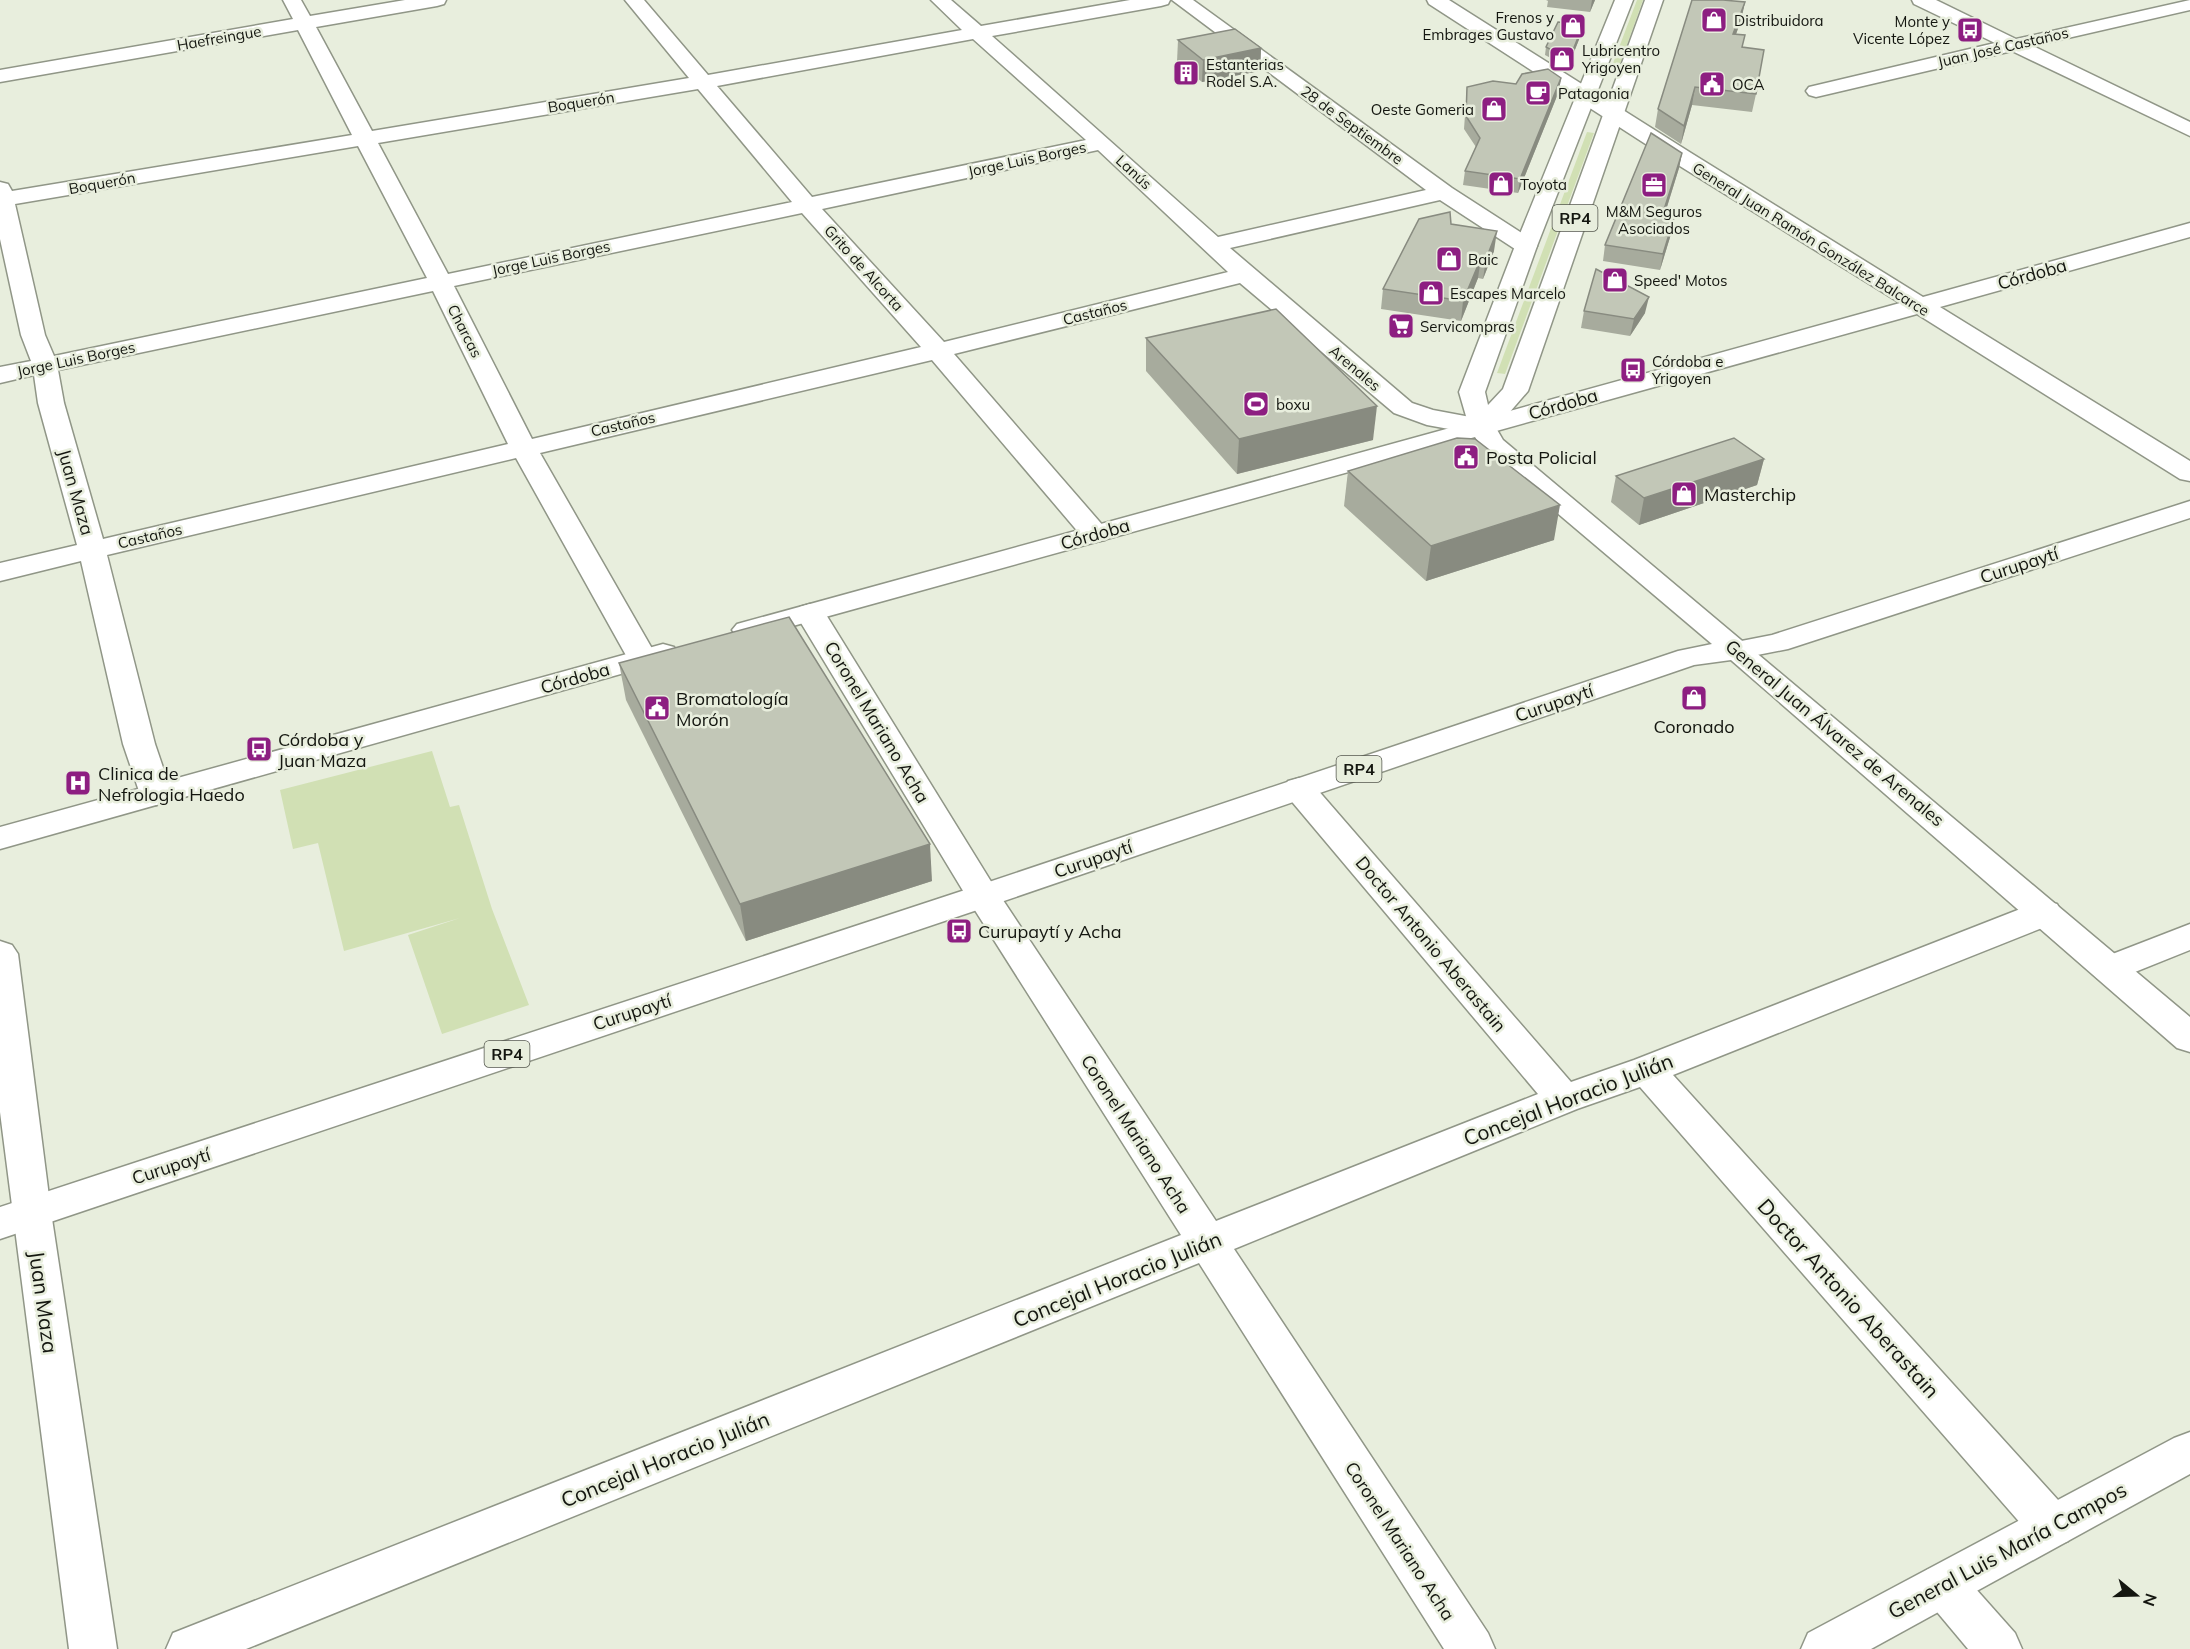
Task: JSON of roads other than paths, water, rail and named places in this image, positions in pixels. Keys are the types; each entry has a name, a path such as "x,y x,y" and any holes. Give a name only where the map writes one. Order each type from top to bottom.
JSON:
{"street":[{"name":"Charcas","path":"292,0 362,137 440,281 523,447 643,659"},
{"name":"Haefreingue","path":"0,76 437,0"},
{"name":"Grito de Alcorta","path":"634,0 807,205 938,351 1095,534"},
{"name":"Lanús","path":"940,0 1102,143 1245,275"},
{"name":"Boquerón","path":"1,196 703,81 1161,0"},
{"name":"28 de Septiembre","path":"1181,0 1444,193 1526,246"},
{"name":"General Juan Ramón González Balcarce","path":"1436,0 1919,306 2190,473"},
{"name":"RP4","path":"1482,427 1472,392 1526,246 1623,0"},
{"name":"RP4","path":"1482,427 1515,391 1654,0"},
{"path":"1921,0 2190,130"},
{"name":"Juan José Castaños","path":"1816,91 2183,4"},
{"name":"Jorge Luis Borges","path":"0,375 1102,143"},
{"path":"1214,245 1444,193"},
{"name":"Juan Maza","path":"1,196 33,335 45,366 51,403 92,550 139,744 156,794"},
{"name":"Córdoba","path":"721,637 2190,230"},
{"name":"Arenales","path":"1245,275 1402,408 1427,417 1482,427"},
{"name":"Castaños","path":"0,572 938,351 1245,275"},
{"name":"General Juan Álvarez de Arenales","path":"1482,427 1493,445 1737,650 2190,1038"},
{"name":"Curupaytí","path":"15,1217 983,897 1689,657 1777,643 2190,509"},
{"name":"Coronel Mariano Acha","path":"810,613 983,897 1471,1649"},
{"name":"Córdoba","path":"0,838 688,647"},
{"name":"Doctor Antonio Aberastain","path":"1299,789 1564,1099"},
{"name":"Concejal Horacio Julián","path":"190,1649 1564,1099 1647,1070 2045,913"},
{"path":"2110,969 2190,936"},
{"name":"Juan Maza","path":"0,954 15,1217 93,1649"},
{"name":"Doctor Antonio Aberastain","path":"1647,1070 2052,1526"},
{"name":"General Luis María Campos","path":"1825,1649 2190,1452"},
{"path":"1943,1585 1998,1649"}],"place":[{"name":"Distribuidora","path":"1714,20"},
{"name":"Frenos y Embrages Gustavo","path":"1573,26"},
{"name":"Monte y Vicente López","path":"1970,30"},
{"name":"Lubricentro Yrigoyen","path":"1562,59"},
{"name":"Estanterias Rodel S.A.","path":"1186,73"},
{"name":"OCA","path":"1712,84"},
{"name":"Patagonia","path":"1538,93"},
{"name":"Oeste Gomeria","path":"1494,109"},
{"name":"Toyota","path":"1501,184"},
{"name":"M&M Seguros Asociados","path":"1654,185"},
{"name":"Baic","path":"1449,259"},
{"name":"Speed' Motos","path":"1615,280"},
{"name":"Escapes Marcelo","path":"1431,293"},
{"name":"Servicompras","path":"1401,326"},
{"name":"Córdoba e Yrigoyen","path":"1633,370"},
{"name":"boxu","path":"1256,404"},
{"name":"Posta Policial","path":"1466,457"},
{"name":"Masterchip","path":"1684,494"},
{"name":"Coronado","path":"1694,698"},
{"name":"Bromatología Morón","path":"657,708"},
{"name":"Córdoba y Juan Maza","path":"259,749"},
{"name":"Clinica de Nefrologia Haedo","path":"78,783"},
{"name":"Curupaytí y Acha","path":"959,931"}]}
